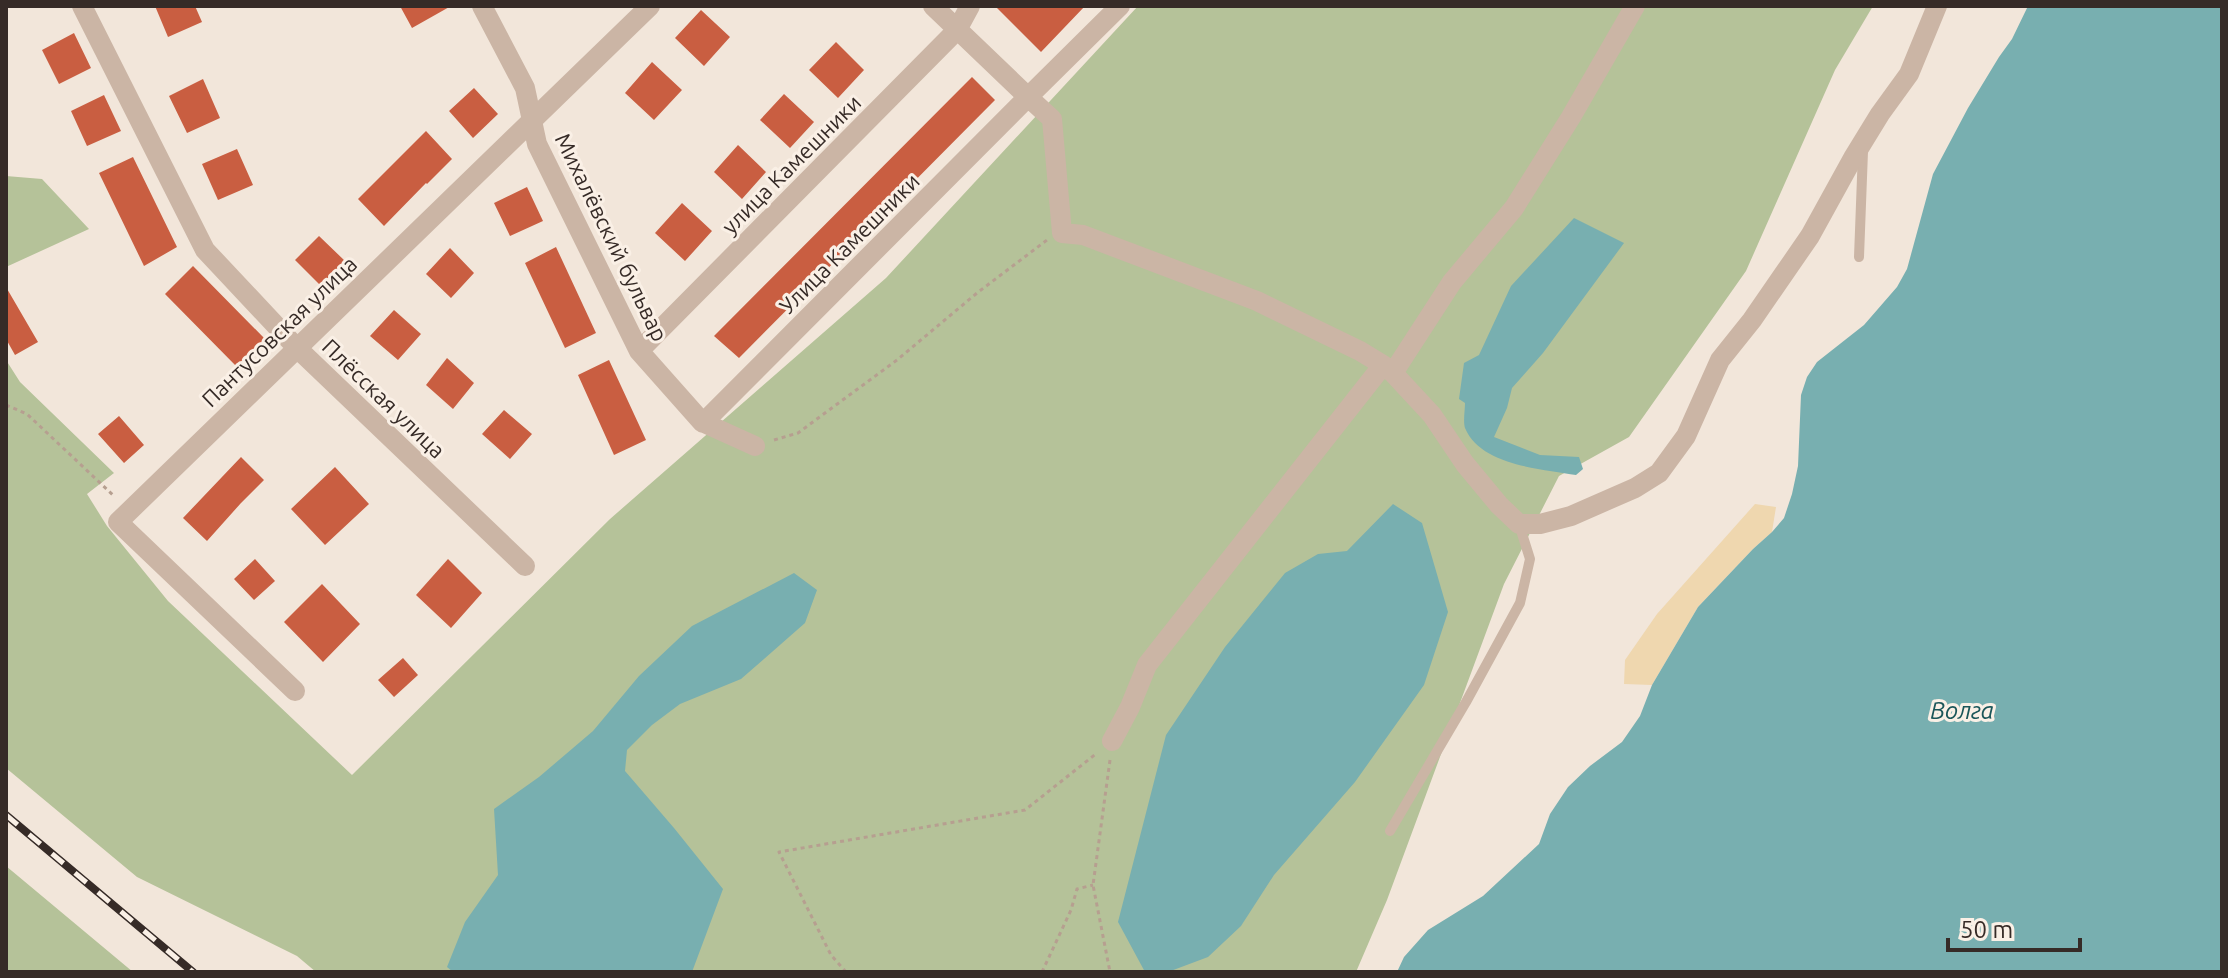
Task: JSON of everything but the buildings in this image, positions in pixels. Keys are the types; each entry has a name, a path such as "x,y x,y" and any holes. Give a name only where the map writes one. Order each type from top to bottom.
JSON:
{"street":[{"name":"Плёсская улица","path":"82,6 205,250 296,347 525,566"},
{"name":"Михалёвский бульвар","path":"482,6 525,88 537,144 639,351 703,423 755,446"},
{"name":"Пантусовская улица","path":"129,511 650,6"},
{"path":"933,6 1052,119 1062,233 1083,235 1257,301 1360,351 1388,369 1432,415 1465,464 1519,524 1540,524 1571,516 1635,488 1659,473 1686,436 1720,360 1752,320 1810,236 1863,141 1909,74 1937,6"},
{"name":"улица Камешники","path":"639,351 957,30 970,6"},
{"name":"Улица Камешники","path":"703,423 1120,6"},
{"path":"1112,741 1147,665 1388,369 1452,282 1514,208 1635,6"},
{"path":"129,511 118,522 295,691"}],"lane":[{"path":"1859,257 1863,141"},
{"path":"1390,831 1520,603 1530,559 1519,524"}],"path":[{"path":"755,446 798,433 897,360 1042,242 1062,233"},
{"path":"6,405 27,414 129,511"},
{"path":"1110,972 1093,885 1112,741"},
{"path":"846,972 831,955 779,852 1025,810 1112,741"},
{"path":"1042,972 1071,910 1077,889 1093,885"}],"green space":[{"path":"1138,6 1873,6 1835,70 1746,271 1629,437 1559,476 1504,584 1387,900 1356,972 316,972 297,956 137,877 6,768 6,360 20,382 114,473 87,494 107,526 168,601 352,775 610,519 886,278"},
{"path":"6,176 42,179 89,229 6,267"},
{"path":"6,866 133,972 6,972"}],"sand":[{"path":"1755,504 1776,507 1772,532 1698,607 1652,685 1624,684 1625,660 1657,614"}],"water":[{"name":"Волга","path":"2028,6 2222,6 2222,972 1397,972 1404,957 1428,930 1483,896 1539,844 1550,814 1568,787 1622,742 1640,716 1652,685 1698,607 1784,518 1798,466 1801,395 1807,377 1817,362 1864,325 1897,287 1907,269 1933,174"},
{"path":"1574,218 1624,243 1543,353 1512,388 1494,437 1540,455 1579,457 1583,469 1576,475 1514,464 1484,451 1465,428 1465,403 1459,399 1464,363 1479,355 1511,286"},
{"path":"1393,504 1422,523 1448,612 1424,685 1355,782 1274,875 1241,926 1208,957 1168,972 1145,972 1118,922 1166,735 1225,647 1285,573 1318,554 1347,551"},
{"path":"794,573 817,590 805,623 741,679 680,704 652,725 627,750 625,771 723,889 692,972 453,972 447,967 465,922 498,875 494,809 539,777 593,731 639,676 692,626"}],"railway":[{"path":"6,815 193,972"}]}
